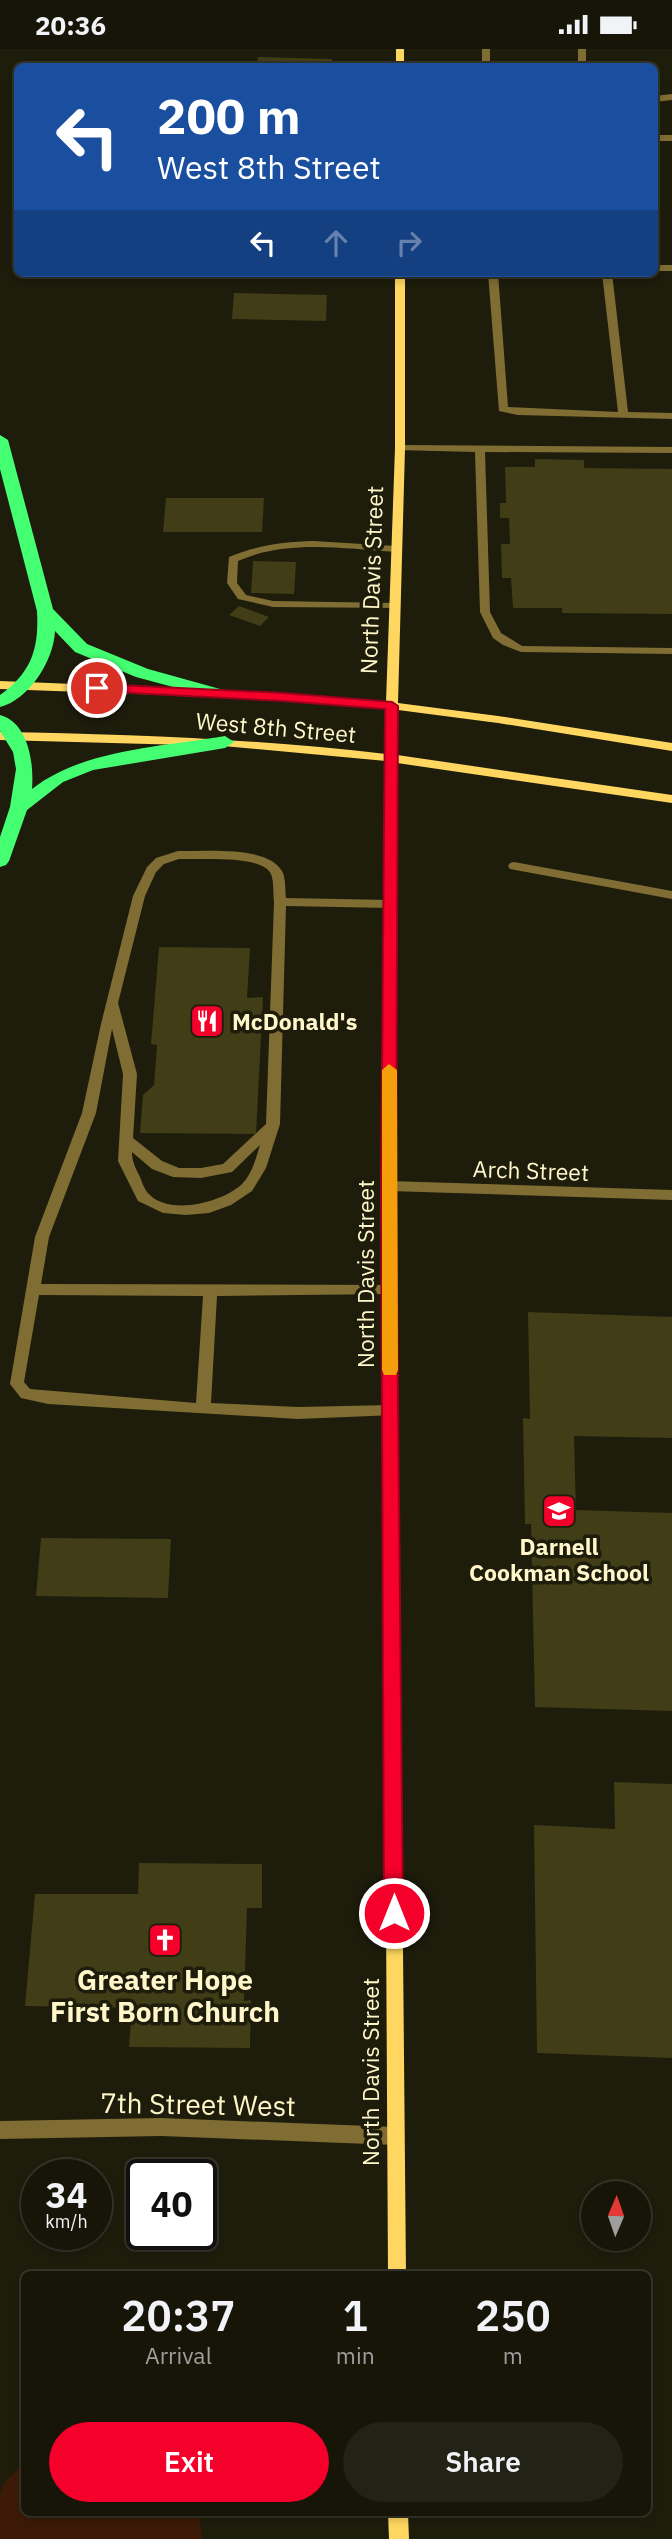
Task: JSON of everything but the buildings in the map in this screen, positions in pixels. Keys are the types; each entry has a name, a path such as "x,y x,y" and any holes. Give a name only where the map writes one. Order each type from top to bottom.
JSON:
{"highway":[{"path":"0,440 44,611 47,638 40,657 22,686 0,702"},
{"path":"44,611 81,648 142,673 214,693"},
{"path":"0,721 7,736 24,758 25,781 21,806 0,861"},
{"path":"21,806 57,778 89,765 225,743"}],"street":[{"name":"North Davis Street","path":"397,2271 389,1186 391,758 400,448 400,277"},
{"path":"493,277 503,409 518,412 672,416"},
{"path":"607,277 623,415"},
{"path":"400,448 672,450"},
{"path":"480,449 485,612 491,631 503,642 521,649 672,651"},
{"path":"394,606 273,604 242,597 232,583 233,559 247,551 299,546 396,549"},
{"name":"West 8th Street","path":"0,685 214,693 392,706 672,747"},
{"name":"West 8th Street","path":"7,736 225,743 391,758 672,799"},
{"path":"113,1003 130,1074 125,1161 144,1198 163,1208 209,1208 247,1187 259,1168 273,1124 280,902 278,873 268,863 253,857 178,855 160,861 150,870 139,896 113,1003 89,1113 42,1237 17,1384 26,1394 203,1409 298,1413 390,1411"},
{"path":"514,866 672,895"},
{"path":"280,902 390,904"},
{"path":"126,1140 157,1164 178,1173 201,1173 228,1168 273,1124"},
{"name":"Arch Street","path":"389,1186 672,1195"},
{"path":"33,1289 389,1289"},
{"path":"203,1409 210,1291"},
{"name":"7th Street West","path":"0,2130 161,2127 396,2136"},
{"path":"398,2516 399,2539"}],"shaded area":[{"path":"21,2466 21,2516 199,2516 202,2539 0,2539 0,2496 4,2483"}],"slow traffic":[{"path":"389,1070 390,1370"}],"place":[{"name":"McDonald's","path":"207,1021"},
{"name":"Darnell Cookman School","path":"559,1511"},
{"name":"Greater Hope First Born Church","path":"165,1940"}],"route":[{"path":"97,688 306,698 392,706 389,1186 394,1913"}]}
